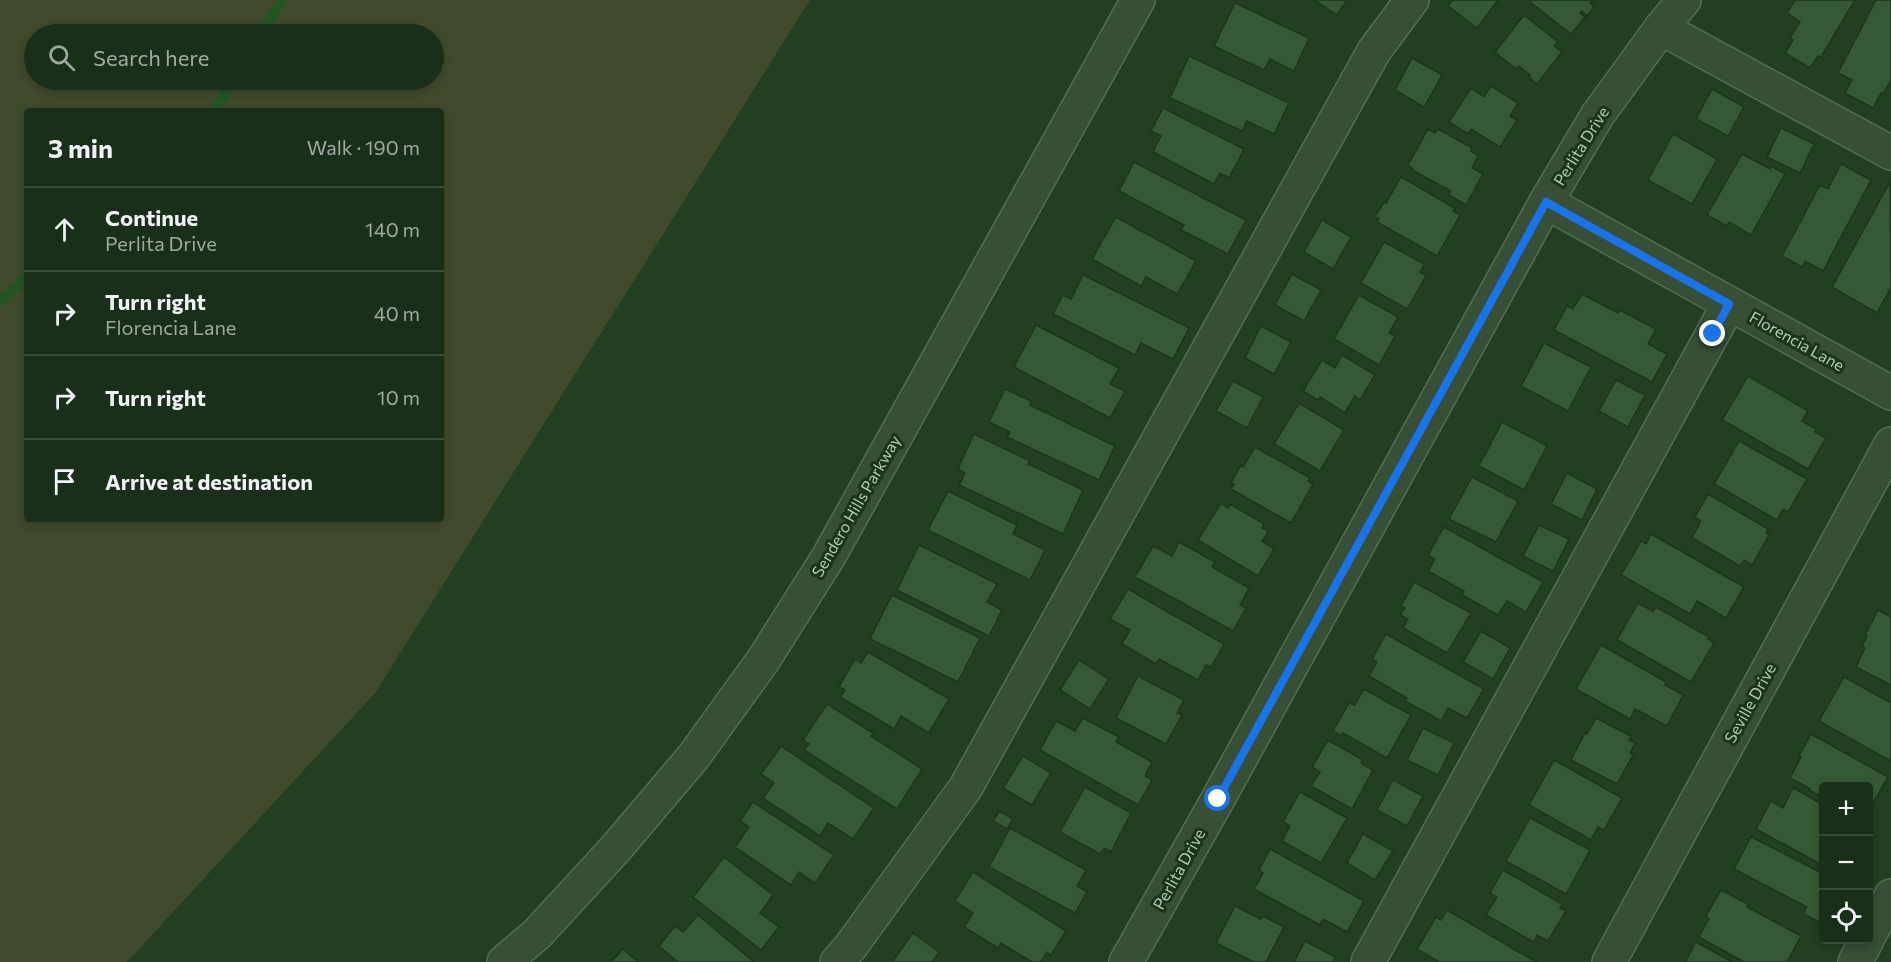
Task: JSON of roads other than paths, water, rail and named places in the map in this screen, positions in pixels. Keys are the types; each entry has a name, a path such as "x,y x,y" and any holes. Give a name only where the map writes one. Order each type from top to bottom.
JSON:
{"street":[{"name":"Sendero Hills Parkway","path":"504,962 537,934 617,847 694,756 764,659 829,556 1138,0"},
{"path":"837,962 966,787 1374,51 1412,0"},
{"name":"Perlita Drive","path":"1126,962 1546,202 1598,116 1661,28 1684,0"},
{"path":"1661,28 1891,153"},
{"name":"Florencia Lane","path":"1546,202 1891,393"},
{"path":"1368,962 1729,304"},
{"name":"Seville Drive","path":"1609,962 1891,444"},
{"path":"1873,929 1891,896"},
{"path":"1855,962 1865,944"}],"waterway":[{"path":"267,24 282,0"},
{"path":"216,108 228,90"},
{"path":"0,301 24,280"}]}
